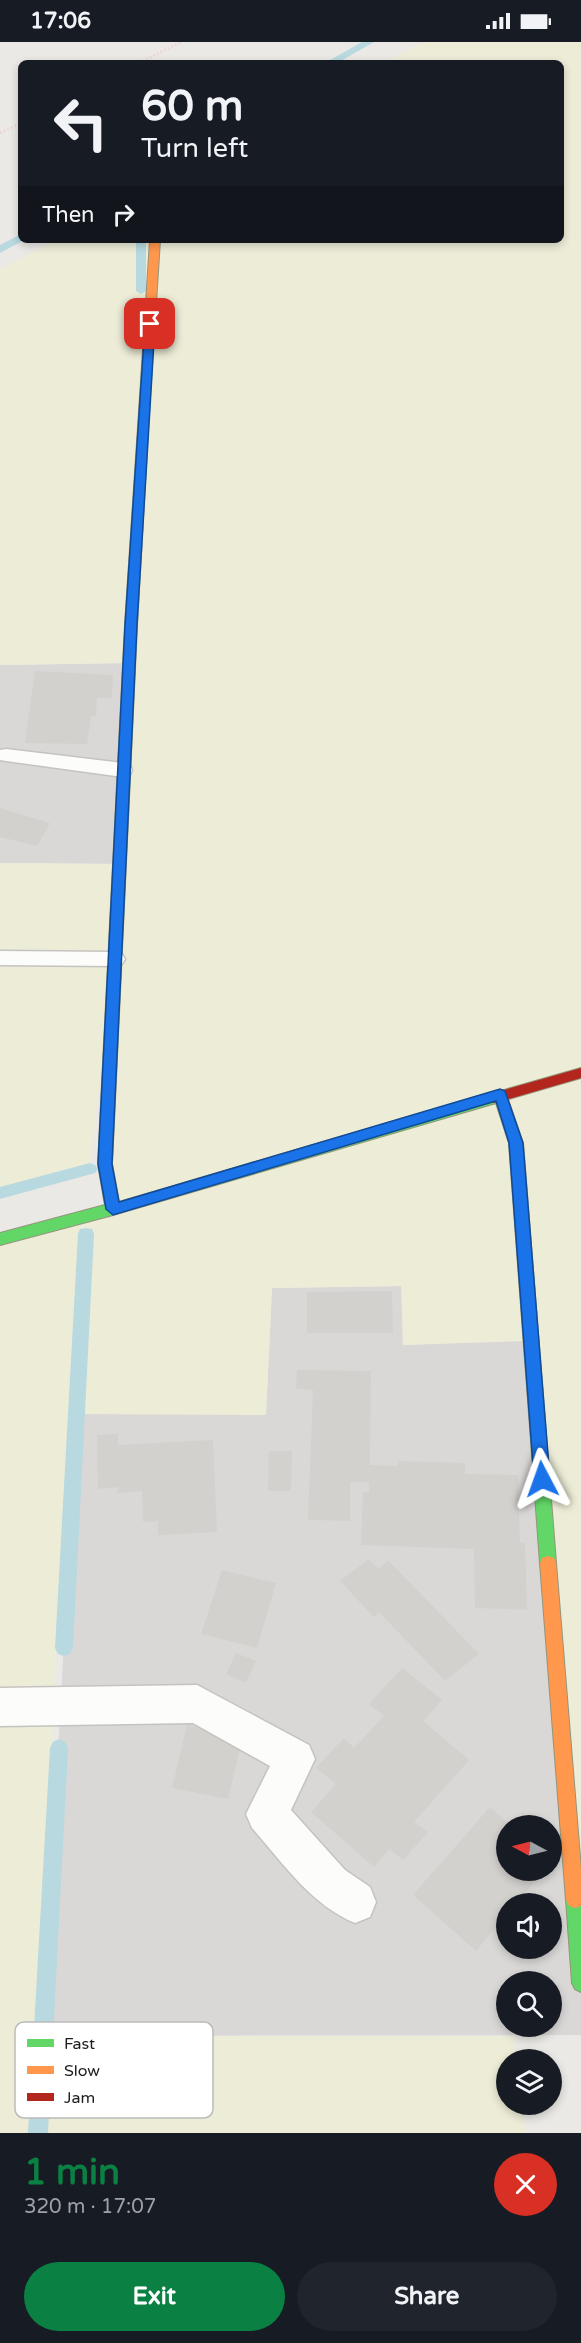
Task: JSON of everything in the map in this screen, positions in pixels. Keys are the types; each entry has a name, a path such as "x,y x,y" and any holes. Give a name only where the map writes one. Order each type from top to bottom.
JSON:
{"street":[{"path":"113,1209 105,1164 123,770 155,243"},
{"path":"0,1239 113,1209 581,1073"},
{"path":"500,1095 516,1143 581,1983"},
{"path":"0,1707 197,1704 295,1759 267,1815 330,1885 355,1902"}],"lane":[{"path":"6,755 123,770"},
{"path":"0,958 115,959"}],"path":[{"path":"146,60 181,42"},
{"path":"0,133 18,124"}],"shaded area":[{"path":"130,663 120,864 0,863 0,665"},
{"path":"402,1286 403,1345 531,1340 581,1983 581,2035 562,2035 562,1971 496,1971 496,2035 213,2036 213,2022 44,2022 76,1414 266,1414 272,1288"}],"green space":[{"path":"422,42 581,42 581,1975 523,1341 403,1345 401,1286 272,1288 266,1415 76,1414 79,1243 53,1706 43,2022 15,2022 15,2118 213,2118 213,2036 496,2036 513,2037 515,2049 496,2049 496,2115 523,2115 526,2133 0,2133 0,1239 112,1208 112,980 89,1173 0,1195 0,863 119,864 129,663 0,665 0,269 51,243 564,243 564,60 389,60"}],"building":[{"path":"35,671 113,675 112,698 97,698 96,716 91,716 87,744 25,743"},
{"path":"0,808 50,823 37,846 0,837"},
{"path":"392,1291 393,1333 307,1333 307,1292"},
{"path":"297,1370 371,1371 370,1465 398,1466 398,1461 465,1463 465,1474 518,1475 520,1543 525,1543 527,1610 475,1608 474,1549 361,1545 363,1492 369,1492 369,1482 350,1482 350,1521 308,1520 313,1390 296,1389"},
{"path":"118,1434 118,1445 213,1440 217,1532 158,1535 158,1521 143,1522 142,1491 117,1493 118,1487 98,1489 97,1435"},
{"path":"269,1451 292,1451 291,1491 268,1491"},
{"path":"369,1559 378,1569 389,1561 479,1654 445,1681 379,1612 374,1617 340,1581"},
{"path":"222,1570 276,1583 257,1648 201,1634"},
{"path":"236,1653 256,1661 246,1683 226,1674"},
{"path":"402,1668 442,1700 423,1721 469,1760 414,1822 428,1832 403,1860 389,1849 374,1867 311,1812 336,1784 316,1768 344,1738 354,1748 384,1716 369,1704"},
{"path":"187,1725 243,1736 228,1799 172,1788"},
{"path":"490,1807 499,1815 496,1815 496,1881 535,1881 525,1893 496,1893 496,1927 476,1951 413,1895"}],"waterway":[{"path":"336,60 369,42"},
{"path":"0,250 18,239"},
{"path":"141,243 141,291"},
{"path":"0,1193 90,1169"},
{"path":"64,1648 86,1234"},
{"path":"44,2022 59,1748"},
{"path":"38,2133 39,2118"}],"traffic: fast":[{"path":"113,1209 105,1164 131,625 144,412"},
{"path":"500,1095 516,1143 548,1563"},
{"path":"0,1239 113,1209 495,1098"},
{"path":"575,1900 581,1983"}],"traffic: slow":[{"path":"144,412 155,243"},
{"path":"548,1563 575,1900"}],"traffic: jam":[{"path":"495,1098 581,1073"}],"route":[{"path":"150,324 123,770 105,1164 113,1209 500,1095 516,1143 542,1479"}]}
